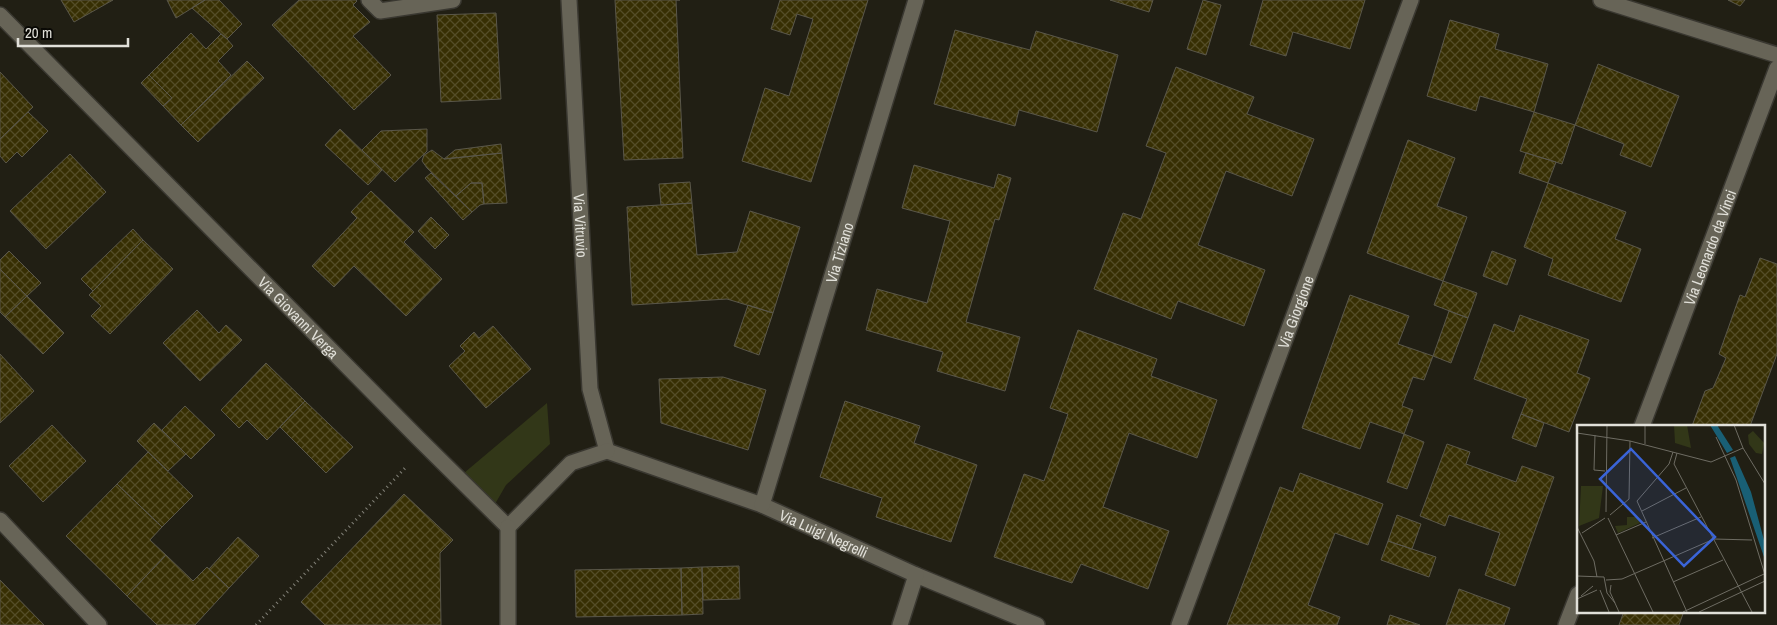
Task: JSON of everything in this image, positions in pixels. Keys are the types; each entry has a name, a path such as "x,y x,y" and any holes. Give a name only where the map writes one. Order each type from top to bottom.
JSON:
{"street":[{"path":"369,0 380,11 453,0"},
{"name":"Via Vitruvio","path":"569,0 590,389 607,451"},
{"name":"Via Tiziano","path":"762,505 916,0"},
{"name":"Via Giorgione","path":"1179,625 1411,0"},
{"path":"1601,0 1777,55"},
{"name":"Via Giovanni Verga","path":"0,16 508,527"},
{"name":"Via Leonardo da Vinci","path":"1642,425 1777,68"},
{"path":"508,625 508,527 571,463 607,451"},
{"name":"Via Luigi Negrelli","path":"607,451 762,505 916,575 1037,625"},
{"path":"0,520 99,625"},
{"path":"900,625 916,575"},
{"path":"1566,625 1577,597"}],"path":[{"path":"256,625 411,462"}],"green space":[{"path":"547,403 550,444 506,485 495,504 464,473"}],"building":[{"path":"61,0 113,0 74,22"},
{"path":"167,0 205,0 176,18"},
{"path":"205,0 219,0 242,24 227,39 192,8"},
{"path":"299,0 356,0 353,5 370,22 353,36 391,75 354,110 272,25"},
{"path":"615,0 676,0 683,158 624,160"},
{"path":"780,0 868,0 811,182 742,161 765,88 789,96 813,19 797,14 790,35 771,29"},
{"path":"1110,0 1153,0 1149,12"},
{"path":"1203,0 1221,5 1206,55 1187,49"},
{"path":"1263,0 1365,0 1350,49 1293,32 1286,56 1250,45"},
{"path":"1728,0 1745,0 1740,6"},
{"path":"496,13 501,99 441,102 437,15"},
{"path":"1450,20 1499,34 1495,49 1548,64 1534,112 1480,96 1476,111 1427,96"},
{"path":"955,30 1030,50 1036,31 1118,55 1097,132 1019,110 1015,126 934,104"},
{"path":"191,33 206,49 221,34 227,39 233,46 218,61 231,75 181,125 163,106 172,98 149,75"},
{"path":"247,61 264,78 198,142 181,125"},
{"path":"1598,64 1679,96 1651,167 1620,155 1624,144 1575,125"},
{"path":"1176,67 1254,97 1247,114 1314,139 1292,196 1226,171 1198,245 1265,270 1244,326 1178,301 1171,319 1094,289 1123,213 1141,219 1166,153 1146,146"},
{"path":"0,72 33,107 0,139"},
{"path":"149,75 172,98 163,106 141,83"},
{"path":"28,112 48,131 22,157 17,152 6,163 0,156 0,139"},
{"path":"1534,112 1575,125 1562,164 1520,151"},
{"path":"340,129 382,170 368,185 325,145"},
{"path":"427,129 427,151 395,182 362,150 381,131"},
{"path":"1408,140 1455,158 1437,206 1467,217 1443,281 1367,253"},
{"path":"501,144 502,153 444,159 455,150"},
{"path":"432,150 444,159 502,153 507,203 484,204 482,183 471,183 456,196 422,161 424,155"},
{"path":"1526,153 1556,162 1548,183 1519,173"},
{"path":"70,154 106,192 46,249 10,211"},
{"path":"914,165 994,188 998,174 1011,178 999,220 995,219 966,322 1020,337 1005,391 937,371 943,352 866,330 877,289 927,303 950,221 902,208"},
{"path":"431,173 472,212 463,220 425,178"},
{"path":"690,182 692,203 661,205 659,184"},
{"path":"471,183 482,183 484,204 472,212 456,196"},
{"path":"1548,183 1626,212 1615,239 1641,249 1621,302 1548,275 1553,259 1524,247"},
{"path":"371,191 414,232 404,242 442,279 406,316 354,266 334,287 312,266 357,218 351,212"},
{"path":"692,203 697,255 737,252 750,211 800,227 773,313 727,299 632,305 627,207"},
{"path":"431,217 449,235 435,249 418,231"},
{"path":"133,229 143,240 93,291 81,279"},
{"path":"143,240 173,269 110,334 91,316 101,306 89,295"},
{"path":"9,251 41,283 27,296 0,269 0,260"},
{"path":"1492,251 1516,260 1507,285 1483,276"},
{"path":"1760,258 1777,264 1777,354 1750,425 1692,425 1705,391 1713,388 1726,358 1719,354 1740,295 1745,297"},
{"path":"0,269 27,296 5,317 0,312"},
{"path":"1443,281 1477,293 1468,318 1434,305"},
{"path":"1350,295 1409,316 1398,344 1433,356 1424,380 1413,377 1402,406 1413,410 1404,434 1370,422 1360,449 1302,428"},
{"path":"27,296 64,333 43,354 5,317"},
{"path":"748,305 773,313 759,355 734,346"},
{"path":"197,310 219,333 226,325 242,340 200,381 163,343"},
{"path":"1449,311 1468,318 1451,363 1433,356"},
{"path":"1520,315 1589,340 1577,373 1590,378 1569,432 1521,414 1527,399 1474,379 1494,324 1514,332"},
{"path":"493,326 531,369 486,408 449,366 465,351 460,346 474,332 479,338"},
{"path":"1078,330 1157,359 1151,376 1217,400 1197,458 1129,433 1103,507 1169,531 1148,589 1081,564 1072,583 994,557 1024,474 1044,481 1068,414 1050,408"},
{"path":"0,354 34,391 0,423"},
{"path":"266,363 305,401 267,440 247,420 239,428 221,410"},
{"path":"723,377 766,390 748,450 661,423 659,379"},
{"path":"305,401 353,447 326,473 280,427"},
{"path":"845,401 920,426 914,443 977,465 951,542 876,517 882,498 820,477"},
{"path":"185,406 215,435 191,459 162,430"},
{"path":"1521,414 1544,423 1536,447 1512,438"},
{"path":"154,423 186,454 168,471 137,441"},
{"path":"52,425 86,461 43,502 9,466"},
{"path":"1404,434 1424,442 1407,489 1387,482"},
{"path":"1447,444 1470,452 1466,464 1516,482 1522,466 1554,477 1515,586 1485,575 1500,533 1449,515 1445,526 1420,516"},
{"path":"148,452 193,496 162,527 117,484"},
{"path":"1300,473 1383,504 1368,545 1335,533 1308,605 1340,617 1337,625 1227,625 1280,487 1293,492"},
{"path":"117,484 162,527 150,540 166,555 127,596 66,536"},
{"path":"404,494 453,540 440,553 441,625 325,625 301,602"},
{"path":"1397,515 1421,524 1412,549 1388,541"},
{"path":"238,537 259,556 229,588 209,569"},
{"path":"1388,541 1436,557 1429,577 1381,560"},
{"path":"166,555 193,581 207,567 229,588 195,625 157,625 127,596"},
{"path":"739,566 740,599 703,600 702,567"},
{"path":"702,567 703,614 682,615 681,568"},
{"path":"681,568 682,615 576,617 575,570"},
{"path":"0,580 44,625 0,625"},
{"path":"1459,589 1510,608 1504,625 1446,625"},
{"path":"1624,612 1684,612 1679,625 1619,625"},
{"path":"1390,615 1420,625 1387,625"}]}
